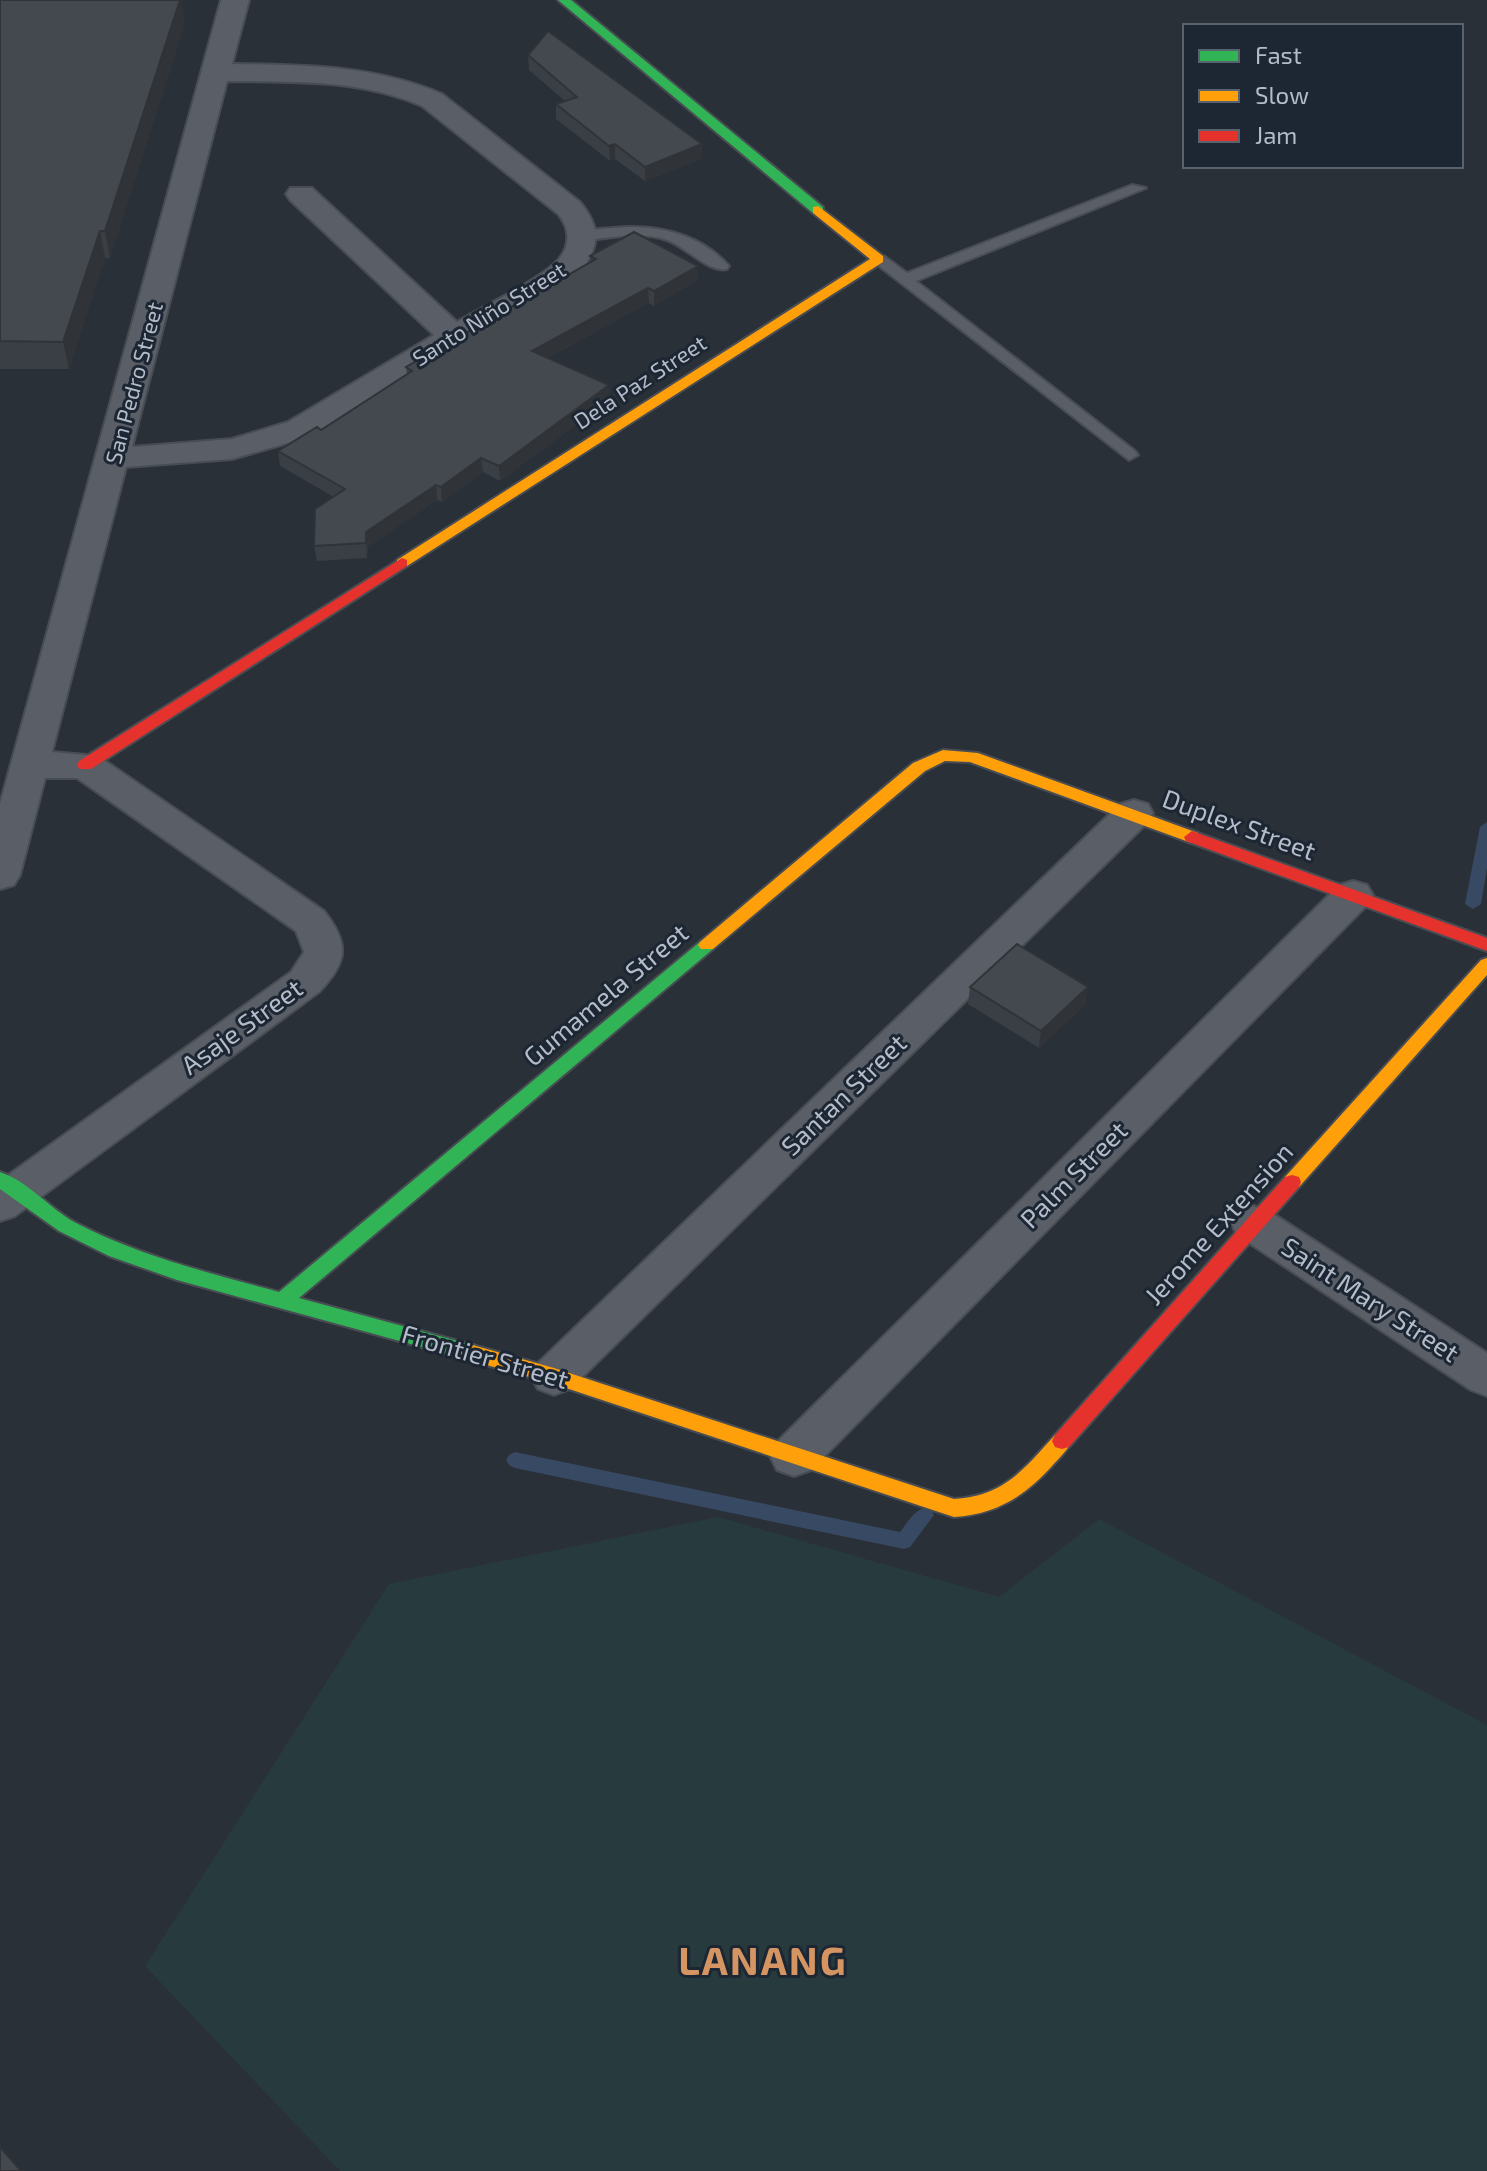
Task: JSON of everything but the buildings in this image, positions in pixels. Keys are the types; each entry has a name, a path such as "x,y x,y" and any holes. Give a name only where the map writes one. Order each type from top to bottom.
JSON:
{"street":[{"name":"San Pedro Street","path":"30,765 235,0"},
{"path":"564,0 878,259"},
{"name":"Santo Niño Street","path":"115,457 175,458 261,445 300,429 567,269 579,254 586,235 582,222 569,208 432,100 409,88 331,75 217,72"},
{"path":"301,194 454,336"},
{"name":"Dela Paz Street","path":"85,765 878,259"},
{"name":"Gumamela Street","path":"284,1299 919,767 943,755 972,757"},
{"name":"Duplex Street","path":"972,757 1134,813 1487,945"},
{"path":"0,875 30,765 85,765"},
{"name":"Asaje Street","path":"5,1192 305,982 321,967 327,951 322,935 310,921 85,765"},
{"name":"Santan Street","path":"554,1376 1134,813"},
{"name":"Palm Street","path":"794,1456 1353,895"},
{"name":"Jerome Extension","path":"983,1509 1011,1495 1030,1476 1487,964"},
{"name":"Frontier Street","path":"5,1192 116,1251 177,1272 284,1299 554,1376 954,1508 983,1509"},
{"name":"Saint Mary Street","path":"1253,1223 1487,1377"}],"lane":[{"path":"907,279 1138,188"},
{"path":"586,235 665,232 690,242 721,266"},
{"path":"878,259 1129,455"}],"green space":[{"path":"718,1517 999,1597 1099,1519 1487,1725 1487,2171 340,2171 145,1966 389,1584"}],"waterway":[{"path":"1473,904 1487,827"},
{"path":"515,1460 904,1541 925,1515"}],"traffic: fast":[{"path":"564,0 818,210"},
{"path":"284,1299 707,945"},
{"path":"0,1179 66,1226 116,1251 177,1272 469,1352"}],"traffic: slow":[{"path":"402,563 878,259 818,210"},
{"path":"707,945 919,767 943,755 972,757 1192,837"},
{"path":"1292,1182 1487,964"},
{"path":"469,1352 554,1376 954,1508 989,1503 1016,1489 1062,1441"}],"traffic: jam":[{"path":"85,765 402,563"},
{"path":"1192,837 1487,945"},
{"path":"1062,1441 1292,1182"}],"district":[{"name":"LANANG","path":"763,1961"}]}
